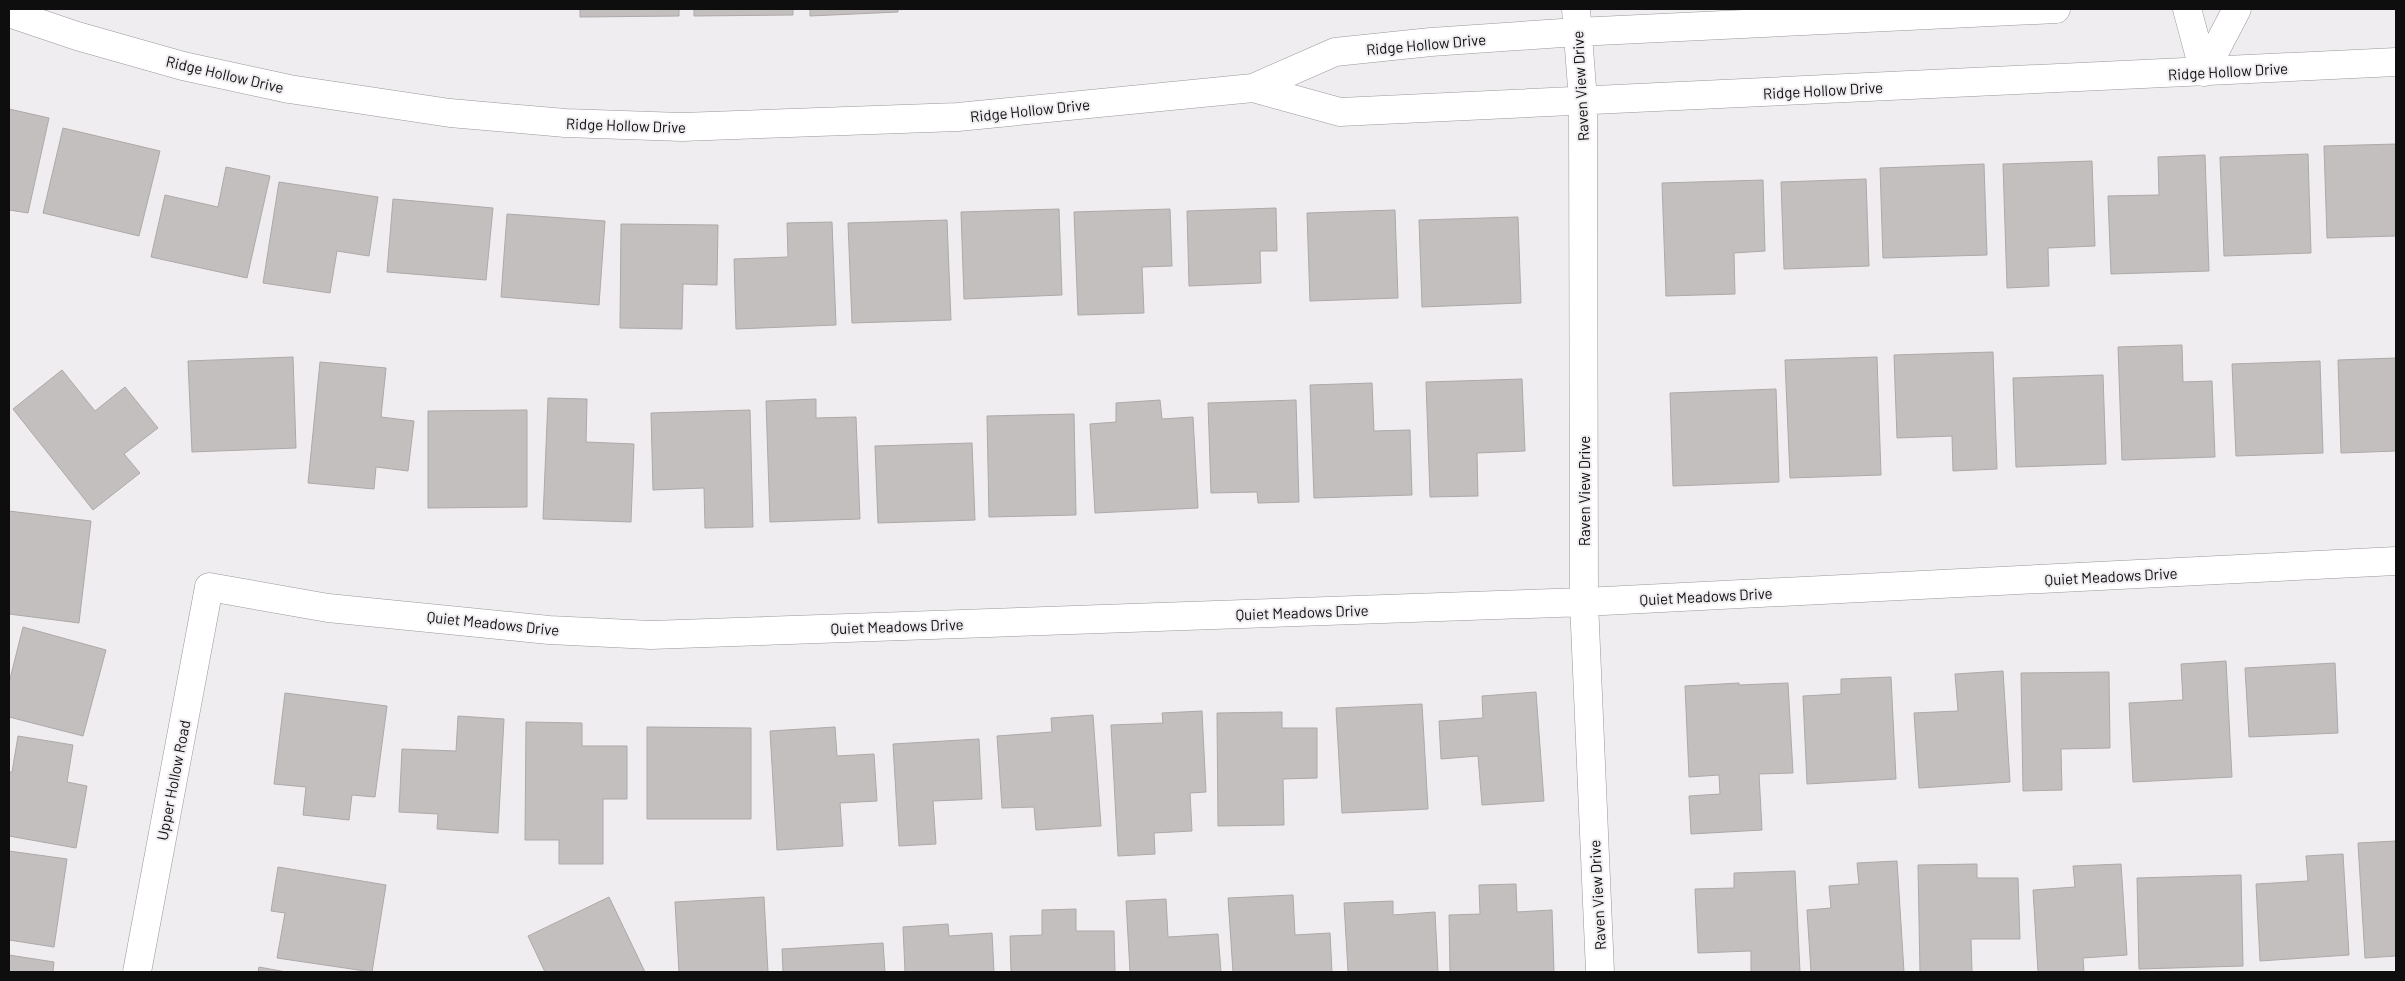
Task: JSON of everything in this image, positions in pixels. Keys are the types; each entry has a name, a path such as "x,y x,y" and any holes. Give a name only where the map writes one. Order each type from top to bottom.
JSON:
{"street":[{"name":"Ridge Hollow Drive","path":"9,13 77,36 174,63 289,89 450,113 565,124 682,127 958,117 1253,88 1335,52 1431,42 1577,20 2056,9"},
{"path":"2187,9 2204,72"},
{"path":"2204,72 2237,9"},
{"name":"Raven View Drive","path":"1577,20 1583,101 1584,602 1600,972"},
{"name":"Ridge Hollow Drive","path":"1253,88 1340,112 2396,62"},
{"name":"Quiet Meadows Drive","path":"209,587 328,608 548,630 651,635 1584,602 2396,561"},
{"name":"Upper Hollow Road","path":"137,972 209,587"}],"building":[{"path":"580,9 679,9 679,16 580,17"},
{"path":"694,9 793,9 793,15 694,16"},
{"path":"810,9 898,9 898,12 810,16"},
{"path":"9,109 49,118 28,213 9,210"},
{"path":"63,128 160,151 139,236 43,213"},
{"path":"2396,144 2396,236 2327,238 2324,146"},
{"path":"2308,154 2311,253 2224,256 2220,157"},
{"path":"2205,155 2209,271 2111,274 2108,196 2159,195 2158,157"},
{"path":"2092,161 2095,246 2048,248 2049,286 2007,288 2003,164"},
{"path":"1984,164 1987,255 1883,258 1880,168"},
{"path":"226,167 270,176 247,278 151,257 165,195 218,207"},
{"path":"1866,179 1869,266 1784,269 1781,182"},
{"path":"1763,180 1765,251 1734,253 1735,294 1666,296 1662,183"},
{"path":"279,182 378,197 369,256 337,251 330,293 263,283"},
{"path":"393,199 493,208 486,280 387,272"},
{"path":"1276,208 1277,251 1260,251 1261,283 1189,286 1187,211"},
{"path":"1059,209 1062,295 964,299 961,212"},
{"path":"1170,209 1172,266 1142,267 1144,313 1078,315 1074,212"},
{"path":"1395,210 1398,298 1310,301 1307,213"},
{"path":"507,214 605,221 599,305 501,297"},
{"path":"1518,217 1521,303 1422,307 1419,220"},
{"path":"947,220 951,320 852,323 848,223"},
{"path":"832,222 836,325 736,329 734,259 788,257 787,223"},
{"path":"621,224 718,225 717,285 683,284 682,329 620,328"},
{"path":"2182,345 2183,382 2212,381 2215,457 2122,460 2118,347"},
{"path":"1993,352 1997,469 1953,471 1952,436 1897,438 1894,355"},
{"path":"293,357 296,448 192,452 188,361"},
{"path":"1877,357 1881,475 1790,478 1785,360"},
{"path":"2396,358 2396,451 2341,453 2338,360"},
{"path":"2320,361 2323,453 2236,456 2232,364"},
{"path":"320,362 386,368 381,417 414,421 408,471 376,467 374,489 308,483"},
{"path":"62,370 95,411 125,387 158,428 124,454 140,473 93,510 13,409"},
{"path":"2103,375 2106,464 2016,467 2013,378"},
{"path":"1522,379 1525,451 1477,453 1478,496 1430,497 1426,382"},
{"path":"1372,383 1374,431 1410,430 1412,495 1314,498 1310,385"},
{"path":"1776,389 1779,482 1673,486 1670,393"},
{"path":"548,398 587,399 586,442 634,444 631,522 543,519"},
{"path":"816,399 816,418 856,417 860,519 770,522 766,401"},
{"path":"1160,400 1162,419 1193,417 1198,508 1095,513 1090,424 1116,422 1116,403"},
{"path":"1296,400 1299,502 1258,503 1257,492 1211,493 1208,403"},
{"path":"527,410 527,507 428,508 428,411"},
{"path":"750,410 753,527 705,528 704,488 653,490 651,413"},
{"path":"1074,414 1076,515 989,517 987,416"},
{"path":"972,443 975,520 878,523 875,446"},
{"path":"9,511 91,521 79,623 9,614"},
{"path":"23,627 106,650 83,736 9,717 9,683"},
{"path":"2226,661 2232,777 2133,782 2129,703 2183,700 2181,664"},
{"path":"2335,663 2338,733 2249,737 2245,668"},
{"path":"2003,671 2010,782 1919,788 1914,713 1958,711 1955,674"},
{"path":"2109,672 2110,748 2061,749 2062,790 2023,791 2021,673"},
{"path":"1891,677 1896,779 1807,784 1803,696 1841,694 1841,679"},
{"path":"1739,683 1739,685 1788,683 1793,773 1759,774 1762,830 1691,834 1689,796 1720,794 1719,775 1689,777 1685,686"},
{"path":"1536,692 1544,801 1482,805 1478,756 1441,759 1439,721 1483,718 1482,696"},
{"path":"285,693 387,706 375,797 352,795 349,820 303,815 306,787 274,784"},
{"path":"1422,704 1428,809 1342,813 1336,708"},
{"path":"1202,711 1206,792 1190,793 1192,831 1154,833 1155,854 1118,856 1111,725 1163,723 1162,713"},
{"path":"1282,712 1282,728 1317,728 1317,778 1283,779 1284,825 1218,826 1217,713"},
{"path":"1093,715 1101,826 1036,830 1034,807 1002,808 997,736 1052,732 1051,718"},
{"path":"458,716 504,719 498,833 437,829 438,814 399,812 402,749 456,751"},
{"path":"526,722 582,723 582,746 627,746 627,799 603,799 603,864 559,864 559,840 525,840"},
{"path":"647,727 751,728 751,819 647,819"},
{"path":"835,727 837,756 874,754 877,801 840,803 843,846 777,850 770,731"},
{"path":"18,736 73,745 67,782 87,786 76,848 9,836 9,772 12,772"},
{"path":"979,739 982,799 933,801 936,844 899,846 893,744"},
{"path":"2396,841 2396,956 2365,958 2358,843"},
{"path":"9,851 67,859 54,947 9,940"},
{"path":"2343,854 2349,955 2260,961 2256,884 2308,881 2306,856"},
{"path":"1897,861 1904,972 1811,972 1807,910 1831,908 1829,886 1859,884 1857,863"},
{"path":"1977,864 1977,878 2018,878 2020,939 1971,939 1972,972 1920,972 1918,865"},
{"path":"2121,864 2127,955 2083,958 2084,972 2038,972 2033,890 2075,887 2073,866"},
{"path":"278,867 386,885 372,972 277,958 285,913 271,911"},
{"path":"1795,871 1800,972 1751,972 1751,951 1698,953 1695,889 1734,888 1734,873"},
{"path":"2241,875 2243,966 2139,969 2137,878"},
{"path":"1516,884 1517,912 1552,910 1554,972 1450,972 1449,915 1480,914 1479,885"},
{"path":"1293,895 1295,935 1330,933 1332,972 1233,972 1228,898"},
{"path":"609,897 645,972 545,972 528,936"},
{"path":"764,897 768,972 679,972 675,902"},
{"path":"1166,899 1168,937 1218,934 1221,972 1130,972 1126,901"},
{"path":"1393,901 1393,915 1435,912 1438,972 1348,972 1344,903"},
{"path":"1076,909 1076,931 1114,931 1115,972 1011,972 1010,936 1042,935 1042,910"},
{"path":"948,924 949,936 992,933 994,972 905,972 903,927"},
{"path":"883,943 885,972 783,972 782,949"},
{"path":"9,955 54,962 53,972 9,972"},
{"path":"259,967 286,972 258,972"}]}
